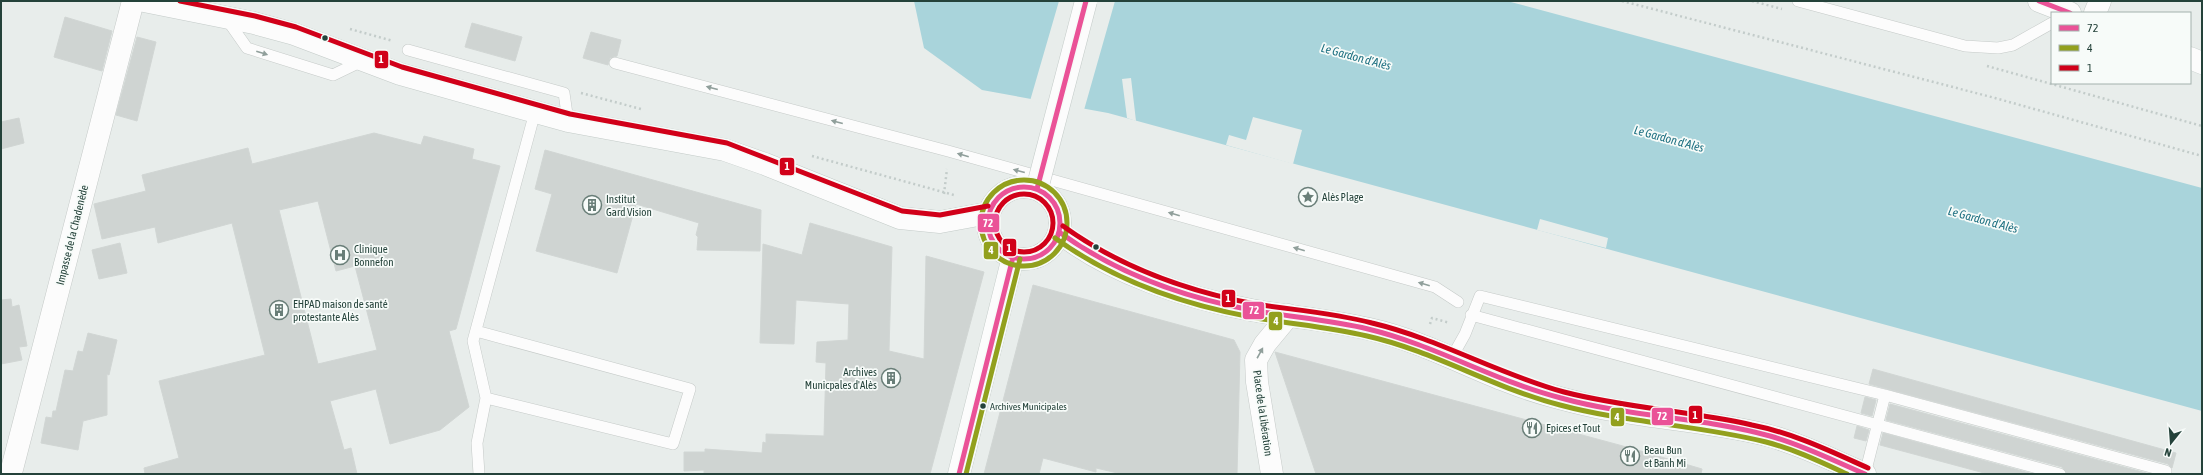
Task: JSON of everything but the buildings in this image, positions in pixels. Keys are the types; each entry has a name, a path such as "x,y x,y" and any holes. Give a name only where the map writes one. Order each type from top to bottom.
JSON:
{"main road":[{"name":"Impasse de la Chadenède","path":"12,469 132,1"},
{"path":"144,1 294,34 400,74 568,121 725,150 900,218 940,222 989,213"},
{"path":"1037,189 1086,1"},
{"path":"2039,1 2067,12"},
{"path":"2095,12 2100,1"},
{"path":"2191,58 2202,63"},
{"path":"1019,187 1037,189 1046,194 1059,211 1061,221 1060,232 1055,243 1042,254 1025,259 1013,257 1003,252 993,240 988,224 989,213 994,202 1002,194 1019,187"},
{"path":"1060,232 1072,242 1123,270 1171,288 1250,310 1322,319 1371,329 1424,346 1451,359 1550,396 1618,411 1710,424 1771,436 1865,474"},
{"path":"959,474 1013,257"},
{"name":"Place de la Libération","path":"1272,474 1257,382 1256,360 1265,344 1288,315"}],"lane":[{"path":"1798,1 1965,46 1998,48 2013,44 2051,24"},
{"path":"408,50 564,93 568,121"},
{"path":"615,62 948,151 1435,287 1458,302"},
{"path":"479,474 477,443 486,398 473,341 535,112"},
{"path":"1451,359 1465,334 1471,315 1480,296 1885,395 2166,471 2165,474"},
{"path":"1471,315 2060,474"},
{"path":"476,331 690,389 674,444 486,398"},
{"path":"1865,474 1876,425 1885,395"}],"path":[{"path":"1622,1 1995,98 2202,156"},
{"path":"2066,88 2067,84"},
{"path":"940,222 948,151"},
{"path":"1432,318 1452,324"}],"water":[{"name":"Le Gardon d'Alès","path":"914,1 1507,1 2202,188 2202,411 1108,113 982,90 924,48"}],"pier":[{"path":"1059,1 1115,1 1084,110 1030,101"},
{"path":"1131,78 1136,121 1127,118 1122,79"},
{"path":"1253,117 1302,130 1293,164 1226,145 1229,135 1246,140"},
{"path":"1540,219 1608,238 1606,248 1537,230"}],"transit line":[{"name":"1","path":"180,1 255,16 296,27 402,67 570,114 727,143 902,211 940,215 988,206"},
{"name":"72","path":"1037,189 1086,1"},
{"name":"72","path":"2039,1 2067,12"},
{"name":"4","path":"1024,180 1040,183 1048,187 1060,199 1064,207 1067,223 1064,239 1060,247 1048,259 1040,263 1024,266 1008,263 1000,259 988,247 984,239 981,223 984,207 988,199 1000,187 1008,183 1024,180"},
{"name":"72","path":"1024,187 1044,193 1054,203 1060,223 1054,243 1044,253 1024,259 1004,253 994,243 988,223 994,203 1004,193 1024,187"},
{"name":"1","path":"1024,194 1035,196 1048,207 1051,212 1053,223 1051,234 1040,247 1035,250 1024,252 1013,250 1000,239 997,234 995,223 997,212 1008,199 1013,196 1024,194"},
{"name":"1","path":"1063,226 1107,254 1154,276 1204,292 1255,304 1329,314 1372,323 1421,338 1540,385 1564,392 1611,402 1705,416 1767,428 1811,443 1868,468"},
{"name":"72","path":"1059,232 1103,260 1150,282 1200,298 1251,310 1339,323 1368,329 1417,344 1536,391 1587,404 1718,425 1770,436 1806,449 1865,474"},
{"name":"4","path":"1055,238 1077,253 1124,278 1148,288 1199,305 1251,317 1338,330 1367,336 1416,351 1535,398 1611,416 1740,436 1766,442 1797,452 1847,474"},
{"name":"72","path":"959,474 1013,257"},
{"name":"4","path":"966,474 1020,259"}],"place":[{"name":"Alès Plage","path":"1308,197"},
{"name":"Institut Gard Vision","path":"592,205"},
{"name":"Clinique Bonnefon","path":"340,255"},
{"name":"EHPAD maison de santé protestante Alès","path":"279,310"},
{"name":"Archives Municpales d'Alès","path":"891,378"},
{"name":"Archives Municipales","path":"983,406"},
{"name":"Epices et Tout","path":"1532,428"},
{"name":"Beau Bun et Banh Mi","path":"1630,456"}]}
